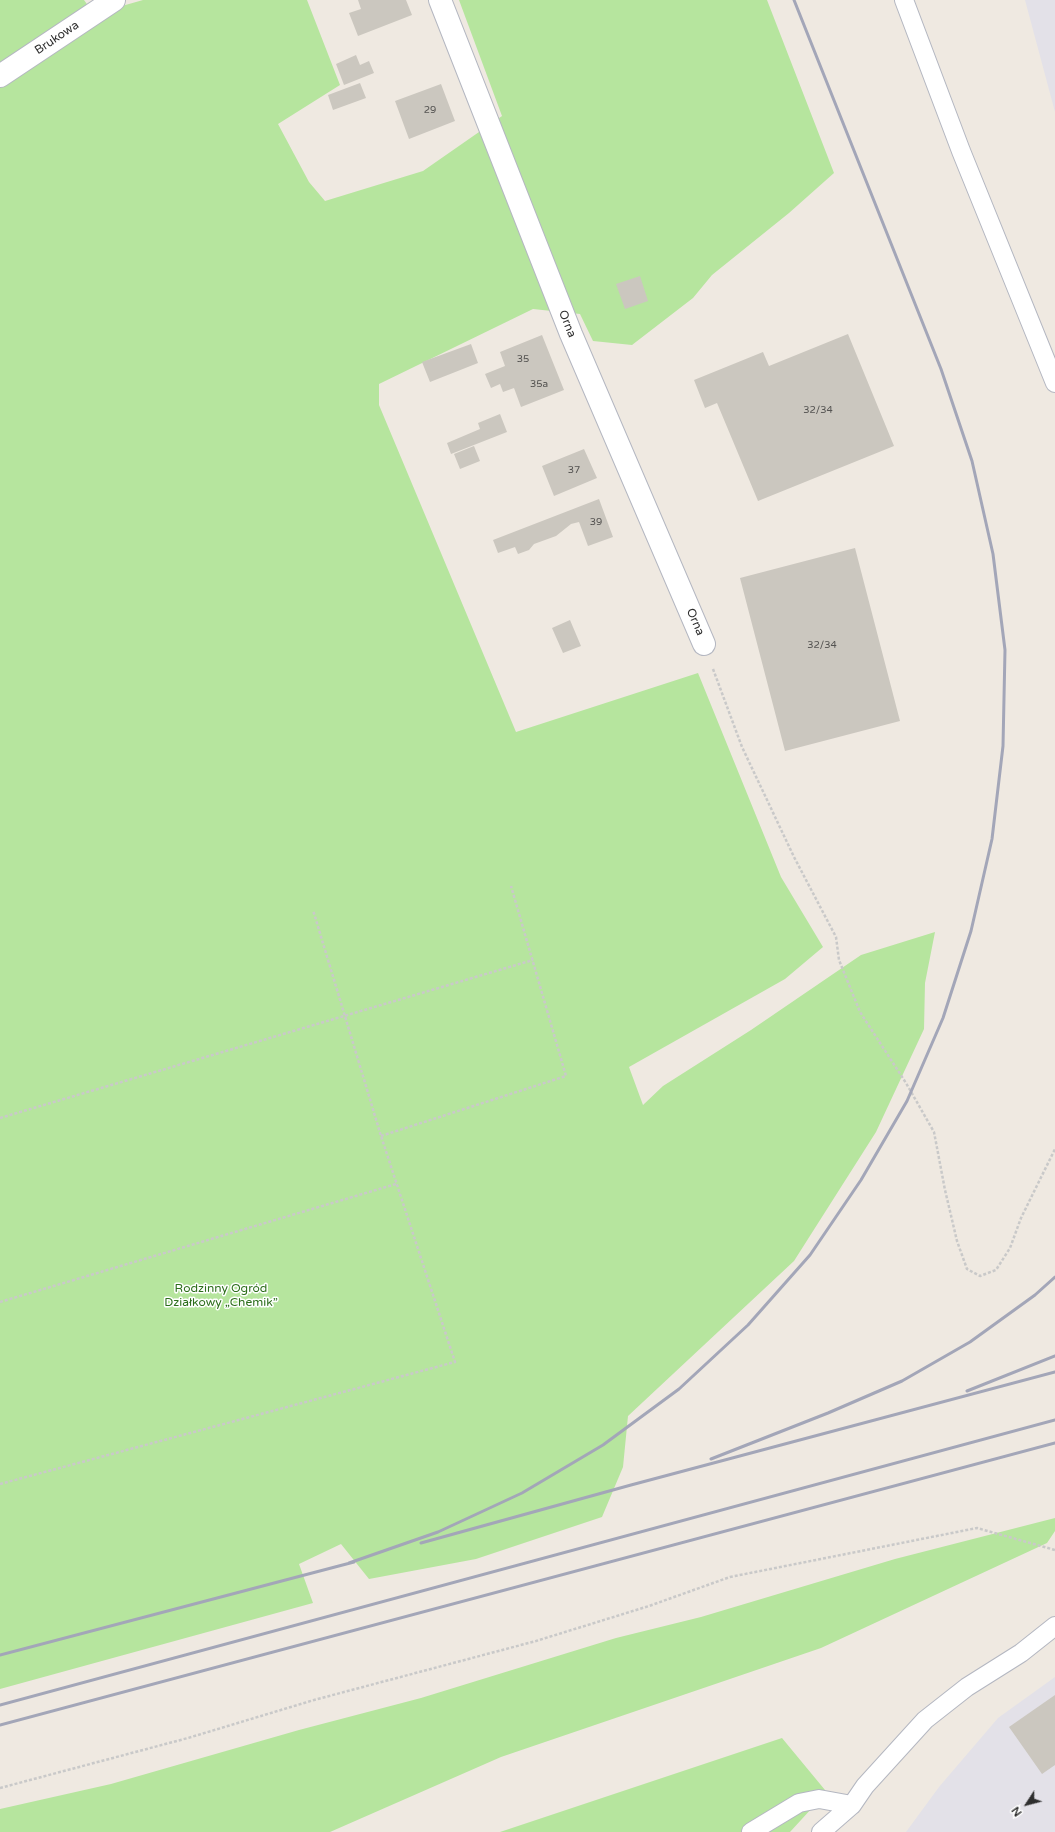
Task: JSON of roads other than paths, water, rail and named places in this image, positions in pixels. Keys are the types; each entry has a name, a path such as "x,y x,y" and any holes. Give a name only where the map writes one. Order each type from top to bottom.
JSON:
{"street":[{"name":"Brukowa","path":"0,76 114,0"},
{"name":"Orna","path":"440,0 571,334 704,644"}],"lane":[{"path":"904,0 961,152 1055,382"},
{"path":"821,1832 852,1805 865,1786 925,1720 967,1687 1021,1653 1055,1626"},
{"path":"751,1832 799,1803 819,1798 852,1805"}],"railway":[{"path":"349,1563 438,1532 522,1493 603,1445 679,1389 748,1325 810,1255 861,1180 907,1101 943,1018 971,931 992,839 1003,746 1005,650 993,554 972,461 941,369 794,0"},
{"path":"711,1459 828,1413 902,1381 970,1342 1035,1295 1055,1277"},
{"path":"967,1391 1055,1356"},
{"path":"421,1543 631,1485 1055,1372"},
{"path":"0,1705 1055,1420"},
{"path":"0,1725 1055,1443"},
{"path":"0,1655 354,1562"}],"park label":[{"name":"Rodzinny Ogród Działkowy „Chemik”","path":"221,1296"}]}
